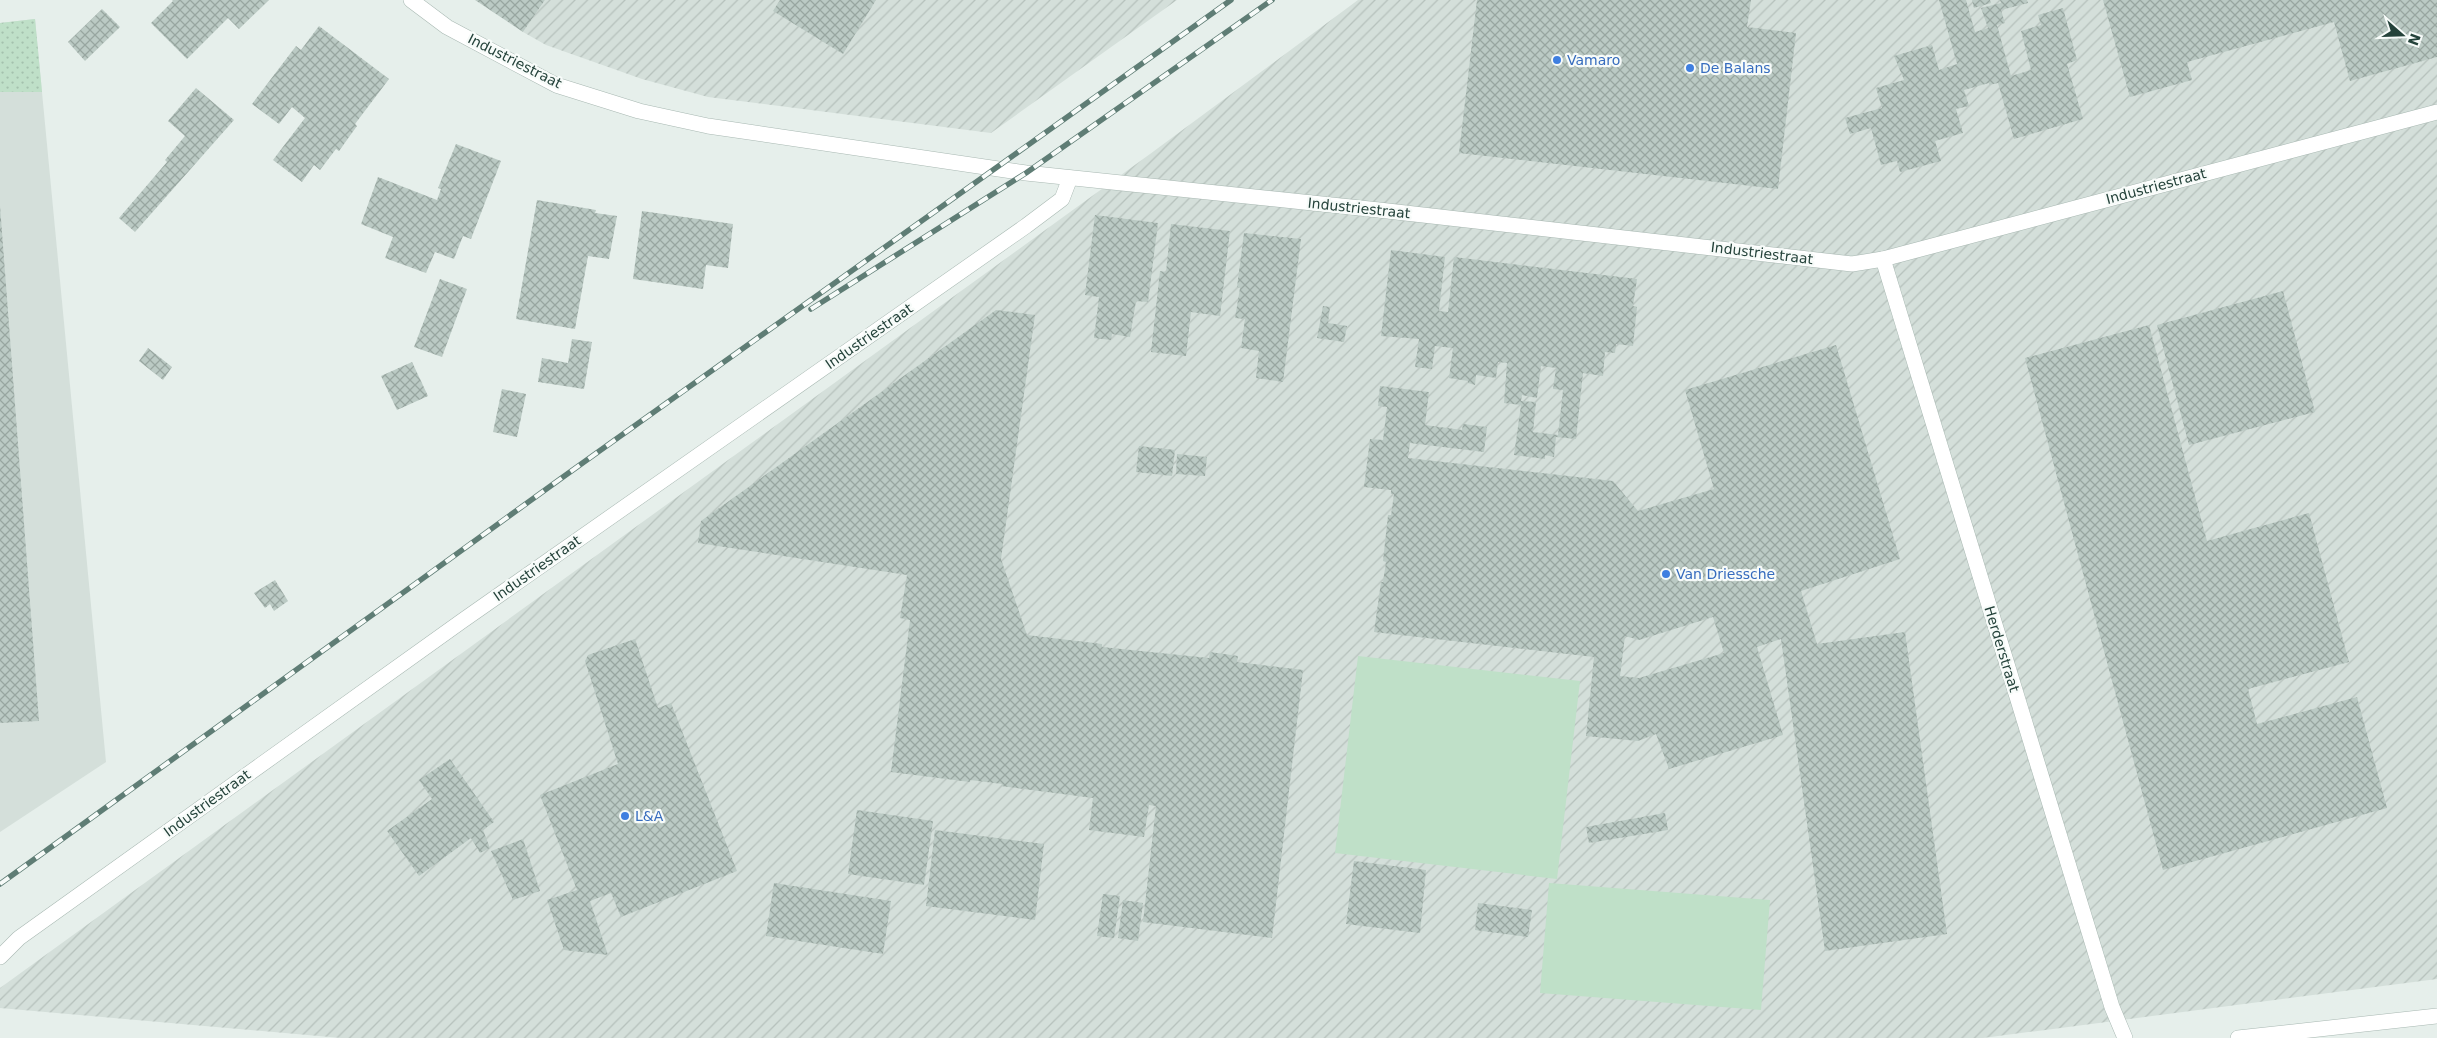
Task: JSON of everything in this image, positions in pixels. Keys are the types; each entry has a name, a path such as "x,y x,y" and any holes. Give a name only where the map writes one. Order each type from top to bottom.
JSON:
{"street":[{"name":"Industriestraat","path":"411,0 447,27 556,85 639,111 708,126 994,169 1371,209 1852,264 1883,259 2437,112"},
{"name":"Industriestraat","path":"0,958 27,932 462,621 1026,226 1062,199 1070,178"},
{"name":"Herderstraat","path":"1883,259 2109,998 2125,1038"},
{"path":"2238,1038 2437,1016"}],"shaded area":[{"path":"545,0 1177,0 991,133 708,97 642,79 546,45 523,32"},
{"path":"1358,0 2437,0 2437,979 1983,1038 341,1038 0,1008 0,988 1150,154"},
{"path":"35,19 106,762 0,832 0,23"}],"green space":[{"path":"35,19 42,92 0,92 0,23"},
{"path":"1358,656 1580,681 1557,879 1335,853"},
{"path":"1549,883 1770,900 1761,1010 1540,993"}],"building":[{"path":"172,0 269,0 239,29 228,18 187,59 151,23"},
{"path":"475,0 545,0 523,32"},
{"path":"780,0 876,0 843,54 773,11"},
{"path":"1477,0 1751,0 1747,27 1796,33 1778,189 1459,153"},
{"path":"1939,0 1966,0 1975,32 1988,28 1981,8 2001,3 2000,0 2027,0 2028,3 2001,10 2005,23 1997,25 2011,76 2031,70 2021,31 2041,25 2038,15 2063,8 2077,60 2067,64 2083,119 2014,139 1998,83 1989,85 1989,83 1964,90 1969,106 1956,109 1963,133 1935,141 1941,161 1900,172 1897,161 1881,165 1871,128 1850,134 1845,118 1882,108 1876,88 1904,80 1894,56 1932,45 1939,70 1957,64"},
{"path":"1972,0 1990,0 1991,3 1974,8"},
{"path":"2103,0 2437,0 2437,57 2350,81 2334,22 2187,62 2192,80 2130,97"},
{"path":"102,9 120,27 85,61 68,42"},
{"path":"319,26 389,79 355,124 357,126 339,151 336,149 320,170 314,165 302,182 273,160 305,118 292,107 279,124 252,104 296,46 301,50"},
{"path":"196,88 234,120 135,232 119,218 167,162 165,160 185,136 168,121"},
{"path":"456,144 501,161 471,239 463,236 454,259 435,252 426,273 385,258 393,237 361,224 378,177 437,200 441,189 438,188"},
{"path":"537,200 596,210 595,213 617,216 609,259 588,256 575,329 516,319"},
{"path":"0,206 39,721 0,723"},
{"path":"642,211 733,224 728,268 706,265 703,289 633,279"},
{"path":"1095,215 1158,223 1148,302 1136,301 1130,337 1112,334 1111,340 1094,338 1099,297 1085,295"},
{"path":"1171,224 1230,231 1220,316 1191,312 1186,356 1151,352 1160,271 1166,272"},
{"path":"1244,233 1301,239 1283,382 1256,378 1259,351 1241,348 1245,319 1235,318 1240,288 1237,287"},
{"path":"1391,250 1445,257 1439,311 1448,312 1454,257 1637,279 1633,306 1637,307 1633,346 1616,344 1615,353 1605,352 1603,376 1583,373 1576,439 1556,437 1554,457 1545,455 1545,459 1514,455 1521,405 1504,403 1507,363 1498,362 1496,378 1476,375 1475,385 1468,383 1468,381 1449,378 1453,348 1435,346 1432,369 1415,367 1419,339 1381,336","holes":["1541,366 1556,368 1553,389 1563,390 1558,435 1533,432 1536,402 1521,401 1522,395 1537,398"]},
{"path":"440,279 467,289 442,357 414,347"},
{"path":"2283,291 2315,412 2189,445 2157,325"},
{"path":"1323,306 1330,307 1328,323 1347,326 1344,342 1317,338"},
{"path":"996,310 1035,315 1001,559 1027,635 1102,644 1102,647 1209,658 1210,652 1238,656 1237,662 1303,670 1272,938 1143,922 1156,806 1149,805 1144,837 1089,830 1093,798 1001,786 1002,784 891,772 910,620 900,618 907,575 698,543 701,521"},
{"path":"2149,325 2207,541 2309,513 2349,662 2248,689 2257,724 2357,697 2387,808 2163,870 2025,358"},
{"path":"572,339 592,342 584,389 538,382 542,358 568,363"},
{"path":"1836,345 1900,559 1801,591 1817,644 1905,632 1947,934 1825,951 1781,639 1757,647 1783,735 1669,769 1656,734 1638,741 1586,736 1594,657 1374,632 1381,582 1383,582 1386,562 1383,561 1388,515 1391,515 1394,494 1391,494 1391,490 1364,487 1370,439 1383,440 1387,407 1378,406 1380,386 1429,392 1425,425 1462,430 1463,424 1487,427 1484,452 1410,443 1408,458 1613,481 1638,511 1714,489 1685,390","holes":["1713,617 1724,653 1639,678 1620,676 1625,636 1639,640"]},
{"path":"148,348 172,367 163,380 139,361"},
{"path":"412,362 428,396 397,410 381,376"},
{"path":"502,389 526,394 517,437 493,432"},
{"path":"1139,446 1175,450 1172,476 1136,472"},
{"path":"1177,454 1207,457 1205,476 1176,474"},
{"path":"275,580 288,601 274,611 270,604 265,608 254,593"},
{"path":"635,639 658,708 671,703 737,871 621,917 611,893 590,901 608,955 564,950 547,900 577,890 540,795 618,764 585,661 588,655"},
{"path":"450,759 494,822 483,830 490,848 480,853 471,838 419,876 387,831 432,799 419,780"},
{"path":"857,810 933,821 924,885 848,874"},
{"path":"1665,813 1668,830 1589,843 1586,827"},
{"path":"935,830 1044,844 1035,920 926,906"},
{"path":"523,839 540,891 513,900 491,851"},
{"path":"1354,861 1426,870 1420,933 1346,924"},
{"path":"774,883 891,901 883,954 766,936"},
{"path":"1103,894 1120,896 1114,938 1097,936"},
{"path":"1123,900 1143,903 1138,941 1118,938"},
{"path":"1478,903 1532,910 1528,937 1475,930"}],"railway":[{"path":"0,884 563,477 1231,0"},
{"path":"811,309 1026,173 1272,0"}],"place":[{"name":"Vamaro","path":"1557,60"},
{"name":"De Balans","path":"1690,68"},
{"name":"Van Driessche","path":"1666,574"},
{"name":"L&A","path":"625,816"}]}
